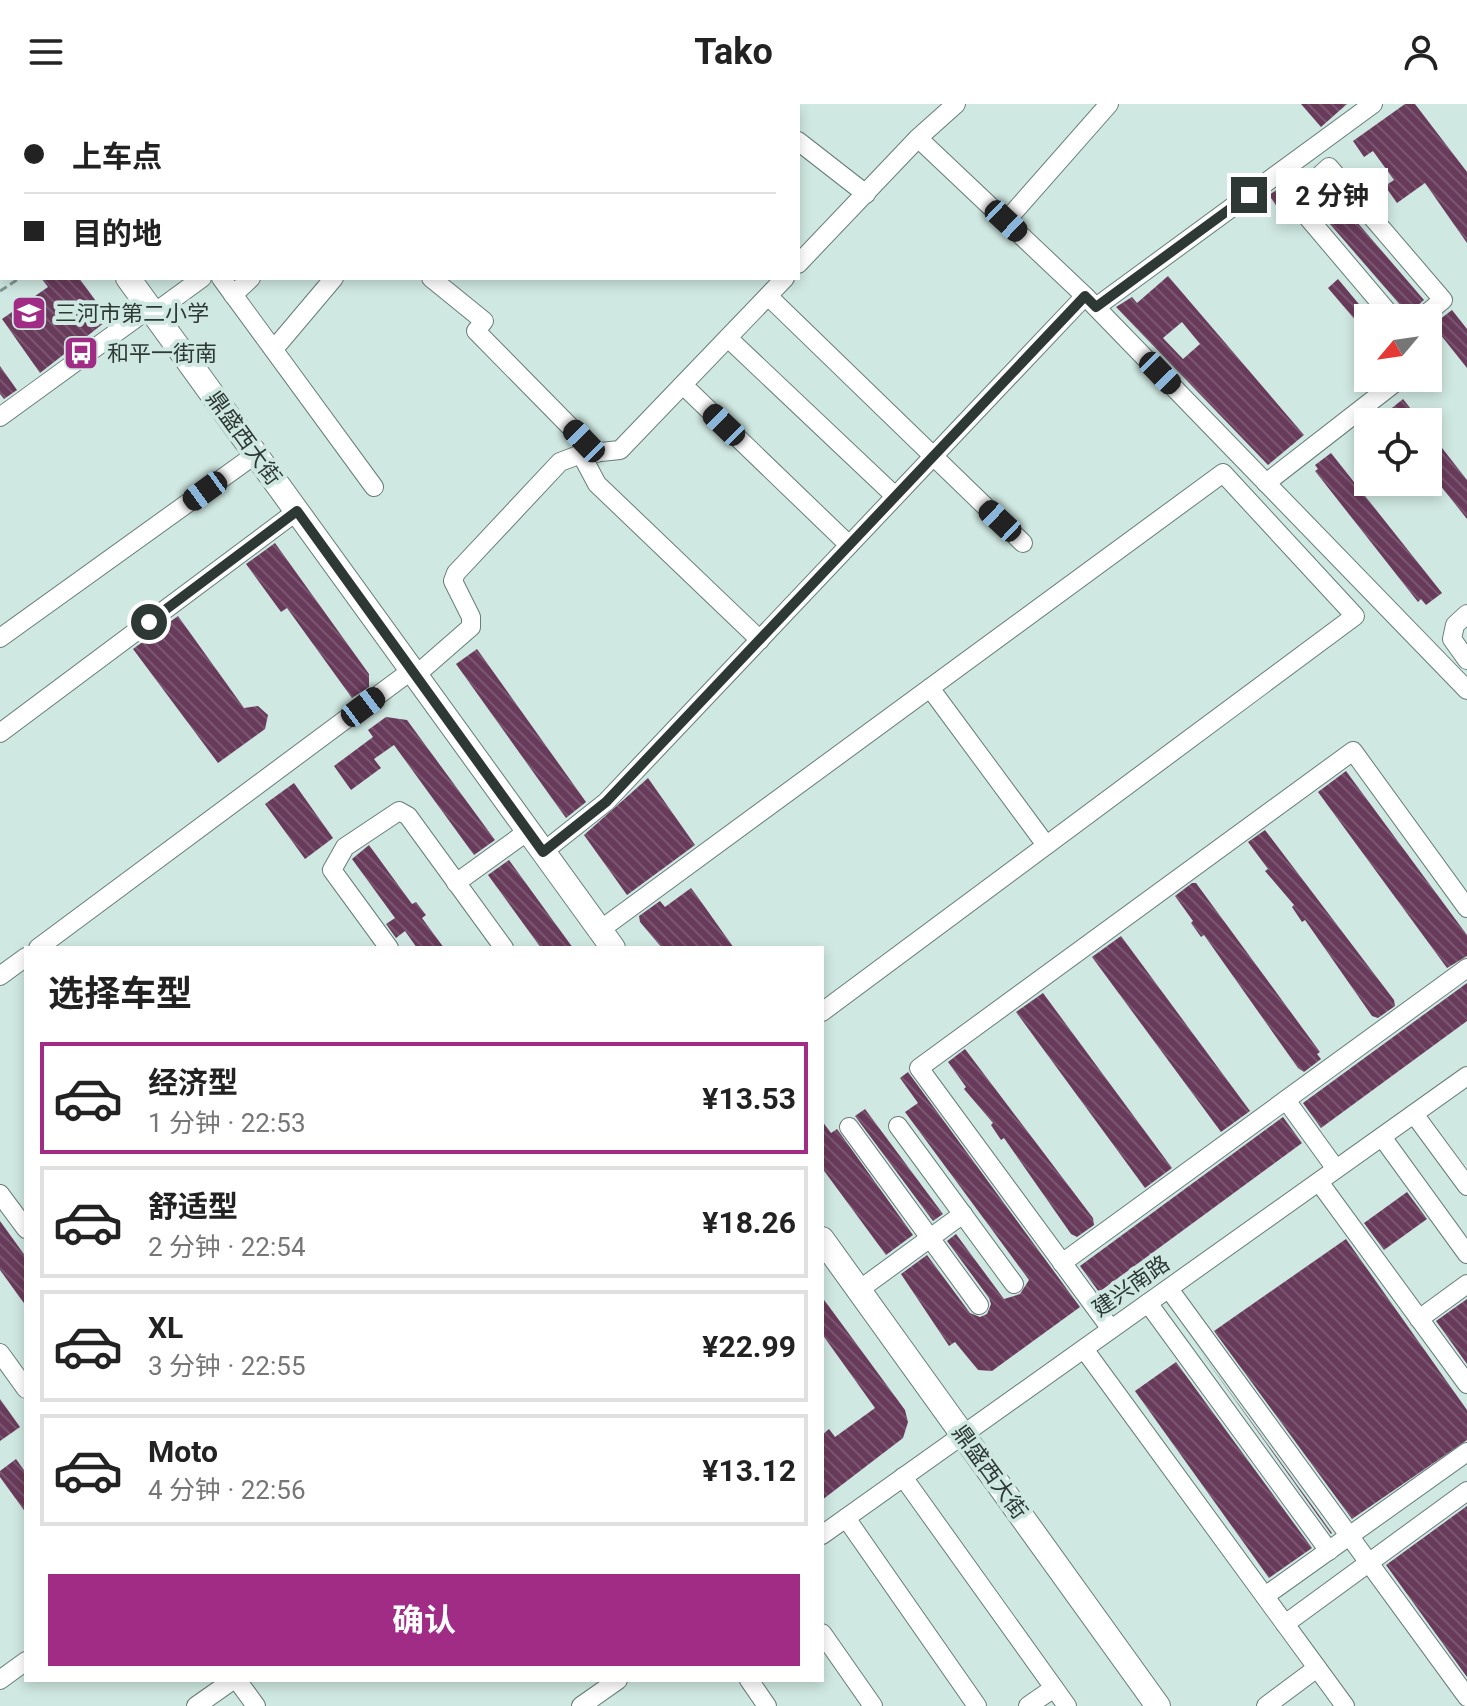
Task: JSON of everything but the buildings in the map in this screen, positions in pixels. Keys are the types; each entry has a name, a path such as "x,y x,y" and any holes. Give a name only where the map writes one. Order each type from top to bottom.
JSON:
{"main road":[{"name":"鼎盛西大街","path":"129,280 606,939"},
{"name":"鼎盛西大街","path":"824,1242 1158,1706"}],"street":[{"path":"800,262 918,138 956,104"},
{"path":"1006,221 1109,104"},
{"path":"543,852 606,802 931,457 1091,302 1373,104"},
{"path":"918,138 1091,302 1467,690"},
{"path":"800,143 866,194"},
{"path":"1381,304 1293,200 1329,167 1443,300 1438,304"},
{"path":"0,417 199,280"},
{"path":"222,280 374,487"},
{"path":"233,295 249,280"},
{"path":"272,347 280,342 332,280"},
{"path":"433,280 484,321 476,331 588,454 597,484 760,640"},
{"path":"41,946 414,673 471,627 471,617 453,581 456,573 560,462 620,450 783,280"},
{"path":"768,296 1023,543"},
{"path":"728,338 895,496"},
{"path":"683,385 849,545"},
{"path":"1266,483 1383,392"},
{"path":"0,638 256,454"},
{"path":"606,939 930,688 1223,473 1355,616 824,1011"},
{"path":"0,733 297,511"},
{"path":"1467,614 1455,625 1452,639 1467,660"},
{"path":"930,688 1046,845"},
{"path":"1111,1329 919,1068 1353,751 1467,908"},
{"path":"388,946 332,870 345,847 391,813 404,812 503,946"},
{"path":"456,883 528,831"},
{"path":"0,976 24,958"},
{"path":"1062,1263 1467,968"},
{"name":"建兴南路","path":"824,1534 1467,1076"},
{"path":"1286,1100 1336,1169"},
{"path":"1414,1114 1467,1186"},
{"path":"898,1126 1014,1284"},
{"path":"849,1127 979,1305"},
{"path":"1382,1137 1467,1254"},
{"path":"1319,1182 1467,1384"},
{"path":"0,1194 24,1226"},
{"path":"859,1290 963,1214"},
{"path":"1419,1319 1467,1284"},
{"path":"1169,1289 1467,1697"},
{"path":"1148,1303 1329,1551"},
{"path":"1084,1349 1345,1706"},
{"path":"0,1353 24,1386"},
{"path":"1265,1596 1467,1452"},
{"path":"903,1477 1067,1706"},
{"path":"1285,1624 1467,1491"},
{"path":"846,1518 977,1706"},
{"path":"824,1636 873,1706"},
{"path":"0,1680 24,1662"},
{"path":"1266,1706 1317,1668"},
{"path":"196,1706 232,1682"},
{"path":"237,1682 256,1706"},
{"path":"581,1706 615,1682"},
{"path":"750,1682 767,1706"},
{"path":"1028,1706 1054,1688"}],"path":[{"path":"0,291 17,280"}],"place":[{"name":"三河市第二小学","path":"29,313"},
{"name":"和平一街南","path":"81,353"}],"route":[{"path":"149,622 297,511 543,852 606,802 1085,296 1096,307 1249,195"}]}
